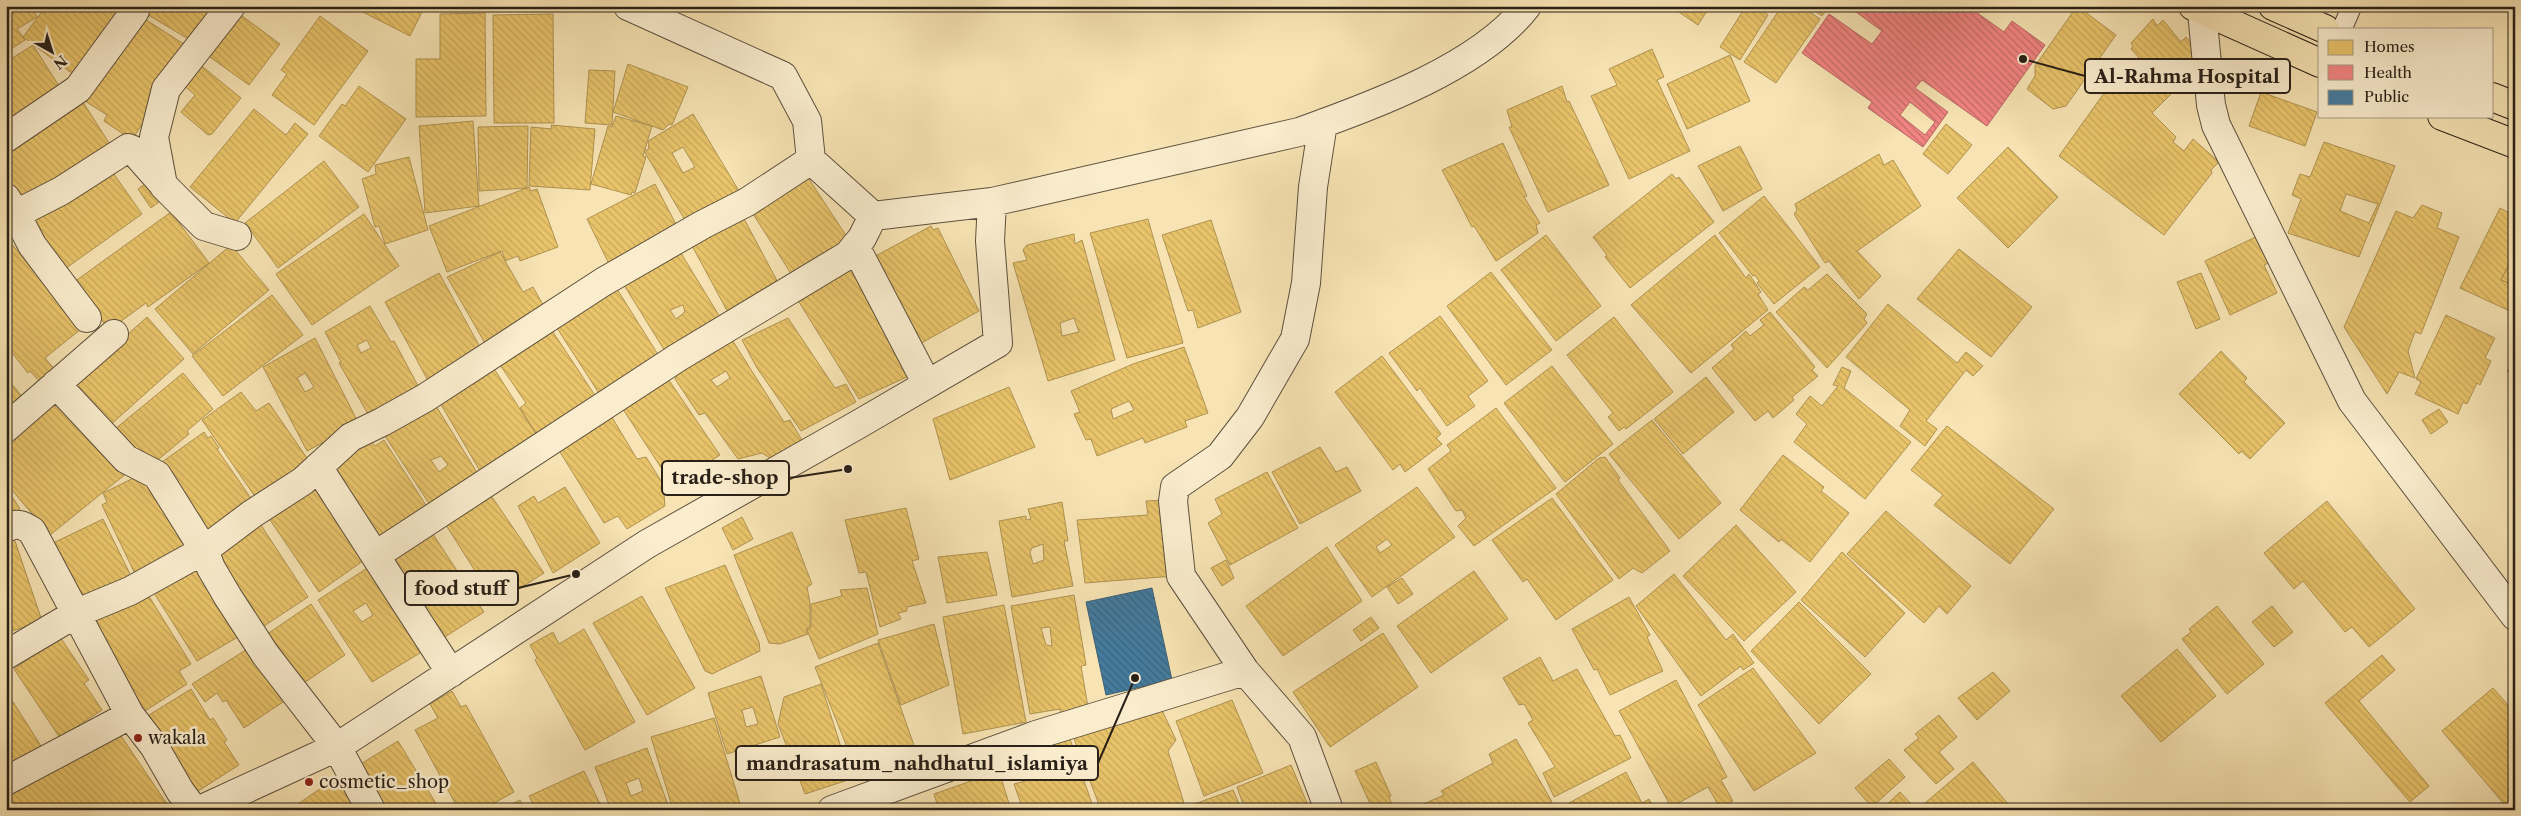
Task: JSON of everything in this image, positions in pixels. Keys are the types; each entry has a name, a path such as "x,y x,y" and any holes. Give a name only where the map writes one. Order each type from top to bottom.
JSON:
{"main road":[{"path":"2273,6 2323,28"},
{"path":"2198,9 2318,62"},
{"path":"2494,99 2515,106"},
{"path":"2447,118 2515,144"}],"street":[{"path":"163,185 154,137 166,89 231,6"},
{"path":"628,6 782,76 807,121 811,160 873,216 992,202 1299,132 1423,82 1482,49 1526,6"},
{"path":"2198,9 2211,105 2219,134 2352,400 2515,616"},
{"path":"6,138 78,89 135,11"},
{"path":"1323,123 1313,187 1306,283 1295,339 1250,417 1220,456 1175,487 1173,501 1181,576 1245,671 1302,737 1329,810"},
{"path":"87,318 32,245 9,210 61,191 128,148 134,150 163,185 204,226 238,236"},
{"path":"6,655 77,613 130,591 204,550 252,514 303,480 352,436 425,398 603,282 702,225 747,202 811,160"},
{"path":"200,810 337,747 647,544 998,342 990,242 992,202"},
{"path":"376,554 677,358 848,255 873,216"},
{"path":"855,246 927,384"},
{"path":"6,428 114,334"},
{"path":"56,384 126,459 157,475 204,550 211,568 265,654 337,747 371,810"},
{"path":"318,467 376,554 451,673"},
{"path":"6,528 13,524 22,525 32,531 130,715 154,746 180,791 194,810"},
{"path":"832,810 1036,735 1245,671"},
{"path":"6,781 130,715"}],"lane":[{"path":"2342,28 2352,6"}],"building: Homes":[{"path":"6,6 31,6 37,17 17,29 25,40 6,52"},
{"path":"46,6 123,6 81,80 23,37"},
{"path":"149,6 225,6 200,46 145,13"},
{"path":"351,6 425,6 410,36"},
{"path":"1670,6 1710,6 1698,25"},
{"path":"1746,6 1755,6 1768,15 1740,60 1720,47"},
{"path":"1782,6 1801,6 1820,19 1776,83 1744,62"},
{"path":"1808,6 1829,6 1822,16"},
{"path":"2077,6 2116,35 2066,106 2053,109 2027,89 2035,76 2035,66"},
{"path":"234,10 280,44 249,85 203,52"},
{"path":"485,13 486,116 416,117 416,59 440,59 440,14"},
{"path":"137,14 190,48 132,140 104,121 107,115 82,99"},
{"path":"553,14 554,123 494,123 493,15"},
{"path":"320,16 368,51 314,125 272,95 287,74 281,70"},
{"path":"2153,19 2157,26 2163,20 2181,42 2186,37 2196,48 2191,52 2201,63 2174,84 2177,88 2152,113 2176,137 2173,142 2184,151 2193,139 2219,162 2211,170 2212,173 2164,235 2059,156 2107,89 2109,92 2142,61 2131,49 2133,46 2131,43"},
{"path":"33,45 66,97 6,135 6,62"},
{"path":"1652,49 1664,77 1657,80 1690,151 1629,179 1591,96 1617,85 1609,69"},
{"path":"1730,55 1750,101 1687,129 1667,84"},
{"path":"198,63 241,98 212,134 208,135 181,112 195,95 181,83"},
{"path":"628,64 688,87 672,125 669,124 663,130 613,112"},
{"path":"589,70 615,71 612,125 585,123"},
{"path":"359,86 406,119 368,172 319,136 342,104 345,106"},
{"path":"1562,86 1567,102 1569,101 1609,185 1548,212 1509,127 1512,127 1507,110"},
{"path":"2261,92 2317,112 2305,146 2249,126"},
{"path":"81,99 116,154 19,210 6,189 6,144"},
{"path":"254,109 286,135 295,123 308,134 235,223 190,187"},
{"path":"693,114 745,201 688,225 644,151 649,149 648,141","holes":["683,147 695,167 683,173 672,153"]},
{"path":"616,116 652,126 643,156 646,157 635,193 632,192 631,195 591,184 608,126 612,127"},
{"path":"473,121 479,206 425,213 419,126"},
{"path":"1946,124 1972,145 1948,174 1923,154"},
{"path":"551,125 595,129 590,190 529,186 531,127 552,129"},
{"path":"528,126 527,188 479,191 478,127"},
{"path":"2324,142 2395,166 2359,257 2288,233 2301,199 2292,195 2300,174 2310,177","holes":["2346,194 2378,204 2369,223 2340,211"]},
{"path":"1503,143 1527,196 1524,197 1540,223 1536,225 1538,233 1496,261 1474,226 1472,227 1442,170"},
{"path":"1740,146 1762,189 1723,211 1698,166"},
{"path":"2008,147 2058,197 2008,248 1957,198"},
{"path":"1879,154 1884,165 1893,160 1921,206 1857,251 1881,276 1859,299 1829,261 1825,263 1794,214 1797,210 1795,204"},
{"path":"409,157 428,230 385,244 379,226 375,227 362,179 376,174 375,165"},
{"path":"324,161 359,207 278,268 245,223"},
{"path":"111,170 142,214 62,271 26,222"},
{"path":"803,170 853,246 797,283 748,206"},
{"path":"1672,174 1676,179 1679,177 1714,222 1630,288 1605,257 1607,255 1593,237"},
{"path":"149,181 163,199 151,208 138,189"},
{"path":"655,184 682,236 613,272 587,219"},
{"path":"529,187 531,191 537,189 558,247 520,261 518,256 505,261 502,251 447,272 429,226"},
{"path":"1764,196 1820,267 1774,304 1757,283 1759,281 1755,275 1753,276 1719,233"},
{"path":"2422,205 2442,213 2437,228 2459,237 2421,334 2415,332 2408,351 2415,378 2399,372 2387,394 2344,327 2396,211 2413,218"},
{"path":"2500,208 2515,216 2515,257 2513,256 2501,280 2515,286 2514,313 2460,288"},
{"path":"171,212 209,263 148,307 146,303 109,330 74,282"},
{"path":"364,214 399,266 312,325 276,274"},
{"path":"742,215 782,290 731,318 690,242"},
{"path":"1148,219 1183,343 1127,358 1090,233"},
{"path":"1211,220 1241,312 1198,328 1193,310 1188,311 1162,235"},
{"path":"931,226 933,230 938,228 979,311 916,346 868,260"},
{"path":"1074,234 1075,244 1082,240 1115,360 1048,381 1013,263 1027,260 1023,250 1027,245","holes":["1074,318 1079,332 1062,336 1060,323"]},
{"path":"2262,234 2274,261 2264,265 2277,293 2230,315 2205,261"},
{"path":"1546,235 1601,306 1556,341 1501,270"},
{"path":"1715,235 1746,278 1749,274 1761,292 1758,294 1768,310 1691,373 1631,305"},
{"path":"6,237 81,329 45,358 56,371 41,383 30,371 28,373 6,345"},
{"path":"231,245 269,290 193,354 155,309"},
{"path":"676,245 723,322 668,356 619,277","holes":["683,305 685,312 676,319 670,310"]},
{"path":"1959,249 2032,307 1991,357 1917,299"},
{"path":"500,252 523,292 533,287 550,317 490,352 447,277"},
{"path":"2513,256 2515,257 2515,286 2501,280"},
{"path":"857,266 911,375 859,399 799,302"},
{"path":"1491,272 1552,350 1506,385 1447,306"},
{"path":"439,273 485,356 431,386 385,302"},
{"path":"2201,273 2220,319 2196,329 2177,282"},
{"path":"1827,274 1867,314 1864,319 1867,323 1827,368 1776,312 1804,287 1808,290"},
{"path":"612,281 662,361 602,398 555,325"},
{"path":"272,295 303,335 223,396 192,356"},
{"path":"1888,304 1957,363 1966,352 1983,366 1973,376 1966,370 1926,421 1937,429 1925,446 1900,426 1910,410 1846,357"},
{"path":"370,306 391,342 394,341 424,397 373,423 339,363 341,362 325,332","holes":["367,340 371,348 361,353 357,345"]},
{"path":"1770,312 1815,367 1812,370 1818,376 1792,397 1794,400 1773,418 1768,411 1755,421 1712,368 1734,349 1731,345 1746,331 1750,336 1764,325 1760,320"},
{"path":"2446,315 2495,338 2485,358 2491,361 2480,385 2477,383 2467,404 2463,402 2458,414 2415,394 2421,382 2416,379"},
{"path":"1440,316 1488,381 1468,396 1475,406 1447,426 1420,388 1417,391 1389,353"},
{"path":"147,317 184,359 108,427 70,386"},
{"path":"1614,317 1673,392 1626,429 1624,427 1619,431 1608,417 1613,413 1567,355"},
{"path":"788,318 835,388 846,384 856,402 801,431 757,368 742,340"},
{"path":"547,323 602,406 541,441 520,408 526,403 498,362"},
{"path":"315,338 359,424 307,451 263,367","holes":["305,373 314,387 305,392 297,378"]},
{"path":"731,338 784,422 790,420 803,442 775,461 762,453 738,459 705,413 699,415 675,379 679,370","holes":["726,371 730,378 717,387 711,380"]},
{"path":"1184,347 1208,413 1185,421 1187,427 1145,443 1143,438 1097,456 1091,439 1086,440 1074,414 1080,412 1071,391 1133,364","holes":["1129,401 1134,410 1113,419 1111,409"]},
{"path":"2221,351 2247,378 2244,382 2285,423 2250,459 2241,451 2239,454 2179,394"},
{"path":"1382,356 1441,434 1436,438 1442,444 1405,472 1400,464 1393,470 1335,392"},
{"path":"2515,359 2515,375 2507,371"},
{"path":"491,364 541,442 483,476 436,396"},
{"path":"1552,366 1613,444 1565,482 1504,403"},
{"path":"1842,367 1851,371 1844,388 1911,442 1865,499 1794,442 1807,424 1796,414 1810,396 1822,406 1838,386 1833,385"},
{"path":"662,370 720,455 673,486 617,400"},
{"path":"183,373 213,409 187,431 189,434 148,468 115,429"},
{"path":"6,377 26,401 6,418"},
{"path":"1706,377 1734,412 1683,454 1654,419"},
{"path":"1009,387 1035,447 950,480 933,419"},
{"path":"241,392 256,411 269,403 309,461 256,498 202,420"},
{"path":"60,396 127,473 50,535 6,483 6,448 16,440 12,435"},
{"path":"433,401 481,479 434,511 383,433","holes":["441,456 448,465 439,472 431,460"]},
{"path":"1496,408 1556,488 1474,546 1458,526 1466,518 1462,510 1456,511 1428,469 1451,451 1447,445"},
{"path":"607,409 637,459 646,457 663,484 665,506 627,529 618,516 604,523 555,444"},
{"path":"2439,409 2448,422 2431,434 2422,420"},
{"path":"1652,420 1721,503 1679,539 1609,454"},
{"path":"1947,426 2054,509 2010,564 1934,505 1943,495 1911,470"},
{"path":"204,432 208,438 211,436 219,448 217,449 257,507 206,541 155,467"},
{"path":"368,437 375,446 384,440 429,510 377,550 323,468"},
{"path":"1320,447 1336,472 1347,467 1361,491 1300,524 1272,472"},
{"path":"1783,455 1824,487 1821,491 1849,513 1810,562 1781,539 1779,542 1740,510"},
{"path":"1605,457 1620,478 1618,480 1670,551 1642,573 1633,568 1619,579 1556,494 1599,458"},
{"path":"148,471 194,555 137,578 102,505 107,502 103,493"},
{"path":"1267,472 1298,528 1230,565 1208,523 1222,514 1215,499"},
{"path":"319,478 367,558 319,592 266,514"},
{"path":"6,487 20,509 6,517"},
{"path":"565,487 600,543 553,573 518,506 534,496 538,503"},
{"path":"1417,487 1455,537 1372,597 1335,545","holes":["1387,539 1392,545 1380,553 1376,547"]},
{"path":"488,491 544,573 496,604 444,522"},
{"path":"1552,498 1613,580 1556,620 1527,579 1523,582 1492,540"},
{"path":"1169,500 1174,576 1085,583 1077,520 1148,515 1146,501"},
{"path":"2327,501 2415,609 2369,647 2352,627 2345,632 2303,581 2294,589 2264,553"},
{"path":"1062,502 1068,541 1064,541 1073,586 1012,597 999,521 1026,516 1026,520 1031,519 1028,509","holes":["1043,544 1044,560 1033,564 1030,552 1032,548"]},
{"path":"906,508 919,559 912,561 926,603 907,607 907,611 898,613 901,619 880,627 866,572 859,573 845,520"},
{"path":"1886,511 1971,586 1947,614 1939,606 1924,623 1847,554"},
{"path":"742,517 753,539 733,550 722,528"},
{"path":"103,519 133,580 81,606 51,544"},
{"path":"257,519 308,597 258,630 207,551"},
{"path":"1736,525 1796,592 1744,641 1683,576"},
{"path":"429,528 484,612 437,642 381,558"},
{"path":"792,532 812,584 807,587 810,603 810,627 806,629 808,634 780,644 769,643 734,555"},
{"path":"13,535 42,621 6,633 6,537"},
{"path":"1327,547 1362,601 1283,656 1246,606"},
{"path":"987,552 997,595 947,603 938,557"},
{"path":"1842,552 1905,613 1865,657 1801,600"},
{"path":"199,556 243,634 197,661 149,585"},
{"path":"1226,560 1234,578 1222,586 1211,568"},
{"path":"372,565 425,650 372,682 318,600","holes":["366,603 373,615 362,622 353,611"]},
{"path":"725,565 759,642 760,651 712,674 705,671 665,588"},
{"path":"1474,571 1508,619 1431,673 1397,626"},
{"path":"1674,574 1726,640 1733,634 1754,663 1743,670 1741,666 1701,696 1636,606"},
{"path":"1402,578 1413,594 1398,604 1387,587"},
{"path":"867,588 878,634 819,659 807,630 811,627 811,604 842,596 840,590"},
{"path":"147,593 191,664 179,671 187,684 145,711 89,621"},
{"path":"1074,595 1086,665 1081,666 1089,713 1061,717 1060,709 1030,714 1011,606","holes":["1050,627 1052,646 1046,645 1041,628"]},
{"path":"642,596 695,688 647,715 593,623"},
{"path":"1629,597 1650,635 1647,637 1663,671 1610,695 1597,669 1594,670 1572,629"},
{"path":"1799,602 1871,674 1819,724 1751,651"},
{"path":"311,604 345,655 298,687 263,637"},
{"path":"1004,605 1026,722 963,734 943,617"},
{"path":"2217,606 2264,664 2227,694 2182,639 2191,632 2189,629"},
{"path":"2272,606 2293,632 2274,647 2252,622"},
{"path":"1371,617 1379,628 1361,641 1353,630"},
{"path":"934,624 949,685 901,705 878,640"},
{"path":"584,629 635,722 585,750 535,660 537,658 530,645 553,632 559,644"},
{"path":"1383,633 1418,687 1330,747 1293,692"},
{"path":"60,637 89,680 84,683 102,710 60,738 14,669"},
{"path":"878,643 917,754 857,772 815,667"},
{"path":"252,646 286,700 244,728 226,700 223,702 217,693 205,702 192,684"},
{"path":"2177,649 2216,696 2161,742 2121,696"},
{"path":"2382,655 2395,670 2359,701 2429,786 2410,802 2325,703"},
{"path":"1540,657 1553,681 1577,669 1615,736 1620,735 1631,758 1554,797 1543,773 1555,767 1528,723 1533,720 1524,704 1519,705 1503,678"},
{"path":"1753,668 1816,753 1754,791 1698,705"},
{"path":"1993,672 2010,691 1977,720 1958,698"},
{"path":"761,676 780,737 727,754 708,693","holes":["753,707 758,724 746,727 742,710"]},
{"path":"1676,680 1727,777 1721,780 1733,801 1720,808 1708,787 1671,807 1619,711"},
{"path":"821,684 851,779 805,794 778,724 784,697"},
{"path":"2493,688 2515,713 2515,796 2504,804 2442,731"},
{"path":"191,689 210,720 213,718 227,740 224,742 239,765 195,793 149,715"},
{"path":"6,691 43,749 6,773"},
{"path":"452,691 461,707 466,705 514,792 482,810 459,810 415,730 438,718 430,704"},
{"path":"1232,700 1263,773 1204,796 1176,721"},
{"path":"1160,706 1176,740 1168,751 1184,803 1168,810 1101,810 1073,736"},
{"path":"1939,715 1957,737 1939,752 1954,769 1936,784 1904,750 1919,738 1915,734"},
{"path":"714,718 742,810 673,810 651,737"},
{"path":"117,730 171,810 11,810 6,798"},
{"path":"1070,739 1094,810 1023,810 1014,784 1040,777 1034,750"},
{"path":"1516,739 1552,802 1538,810 1410,810 1444,795 1441,791 1493,763 1489,754"},
{"path":"398,741 440,810 375,810 351,770"},
{"path":"647,748 670,810 611,810 595,767","holes":["639,778 643,791 631,796 626,783"]},
{"path":"1889,759 1905,777 1872,807 1855,788"},
{"path":"1376,762 1391,796 1389,797 1394,810 1373,810 1355,771"},
{"path":"1973,762 2013,810 1917,810"},
{"path":"1291,765 1310,810 1245,810 1237,787"},
{"path":"584,771 603,810 536,810 529,796"},
{"path":"999,771 1011,810 939,810 934,794"},
{"path":"1626,772 1642,803 1649,799 1655,810 1624,810 1621,804 1610,810 1572,810 1569,803"},
{"path":"336,778 358,810 289,810"},
{"path":"1233,790 1242,810 1178,810"},
{"path":"1900,792 1914,807 1911,810 1881,810"},
{"path":"520,800 525,810 501,810"}],"building: Health":[{"path":"1848,6 1976,6 1973,10 2004,32 2012,21 2045,45 1987,126 1922,80 1915,88 1948,112 1923,147 1868,108 1872,102 1802,53 1829,14 1872,44 1882,31","holes":["1910,102 1935,122 1925,135 1900,115"]}],"building: Public":[{"path":"1152,588 1172,680 1106,695 1086,602"}],"place":[{"name":"Al-Rahma Hospital","path":"2023,59"},
{"name":"trade-shop","path":"848,469"},
{"name":"food stuff","path":"576,574"},
{"name":"mandrasatum_nahdhatul_islamiya","path":"1135,678"},
{"name":"wakala","path":"138,738"},
{"name":"cosmetic_shop","path":"309,782"}]}
